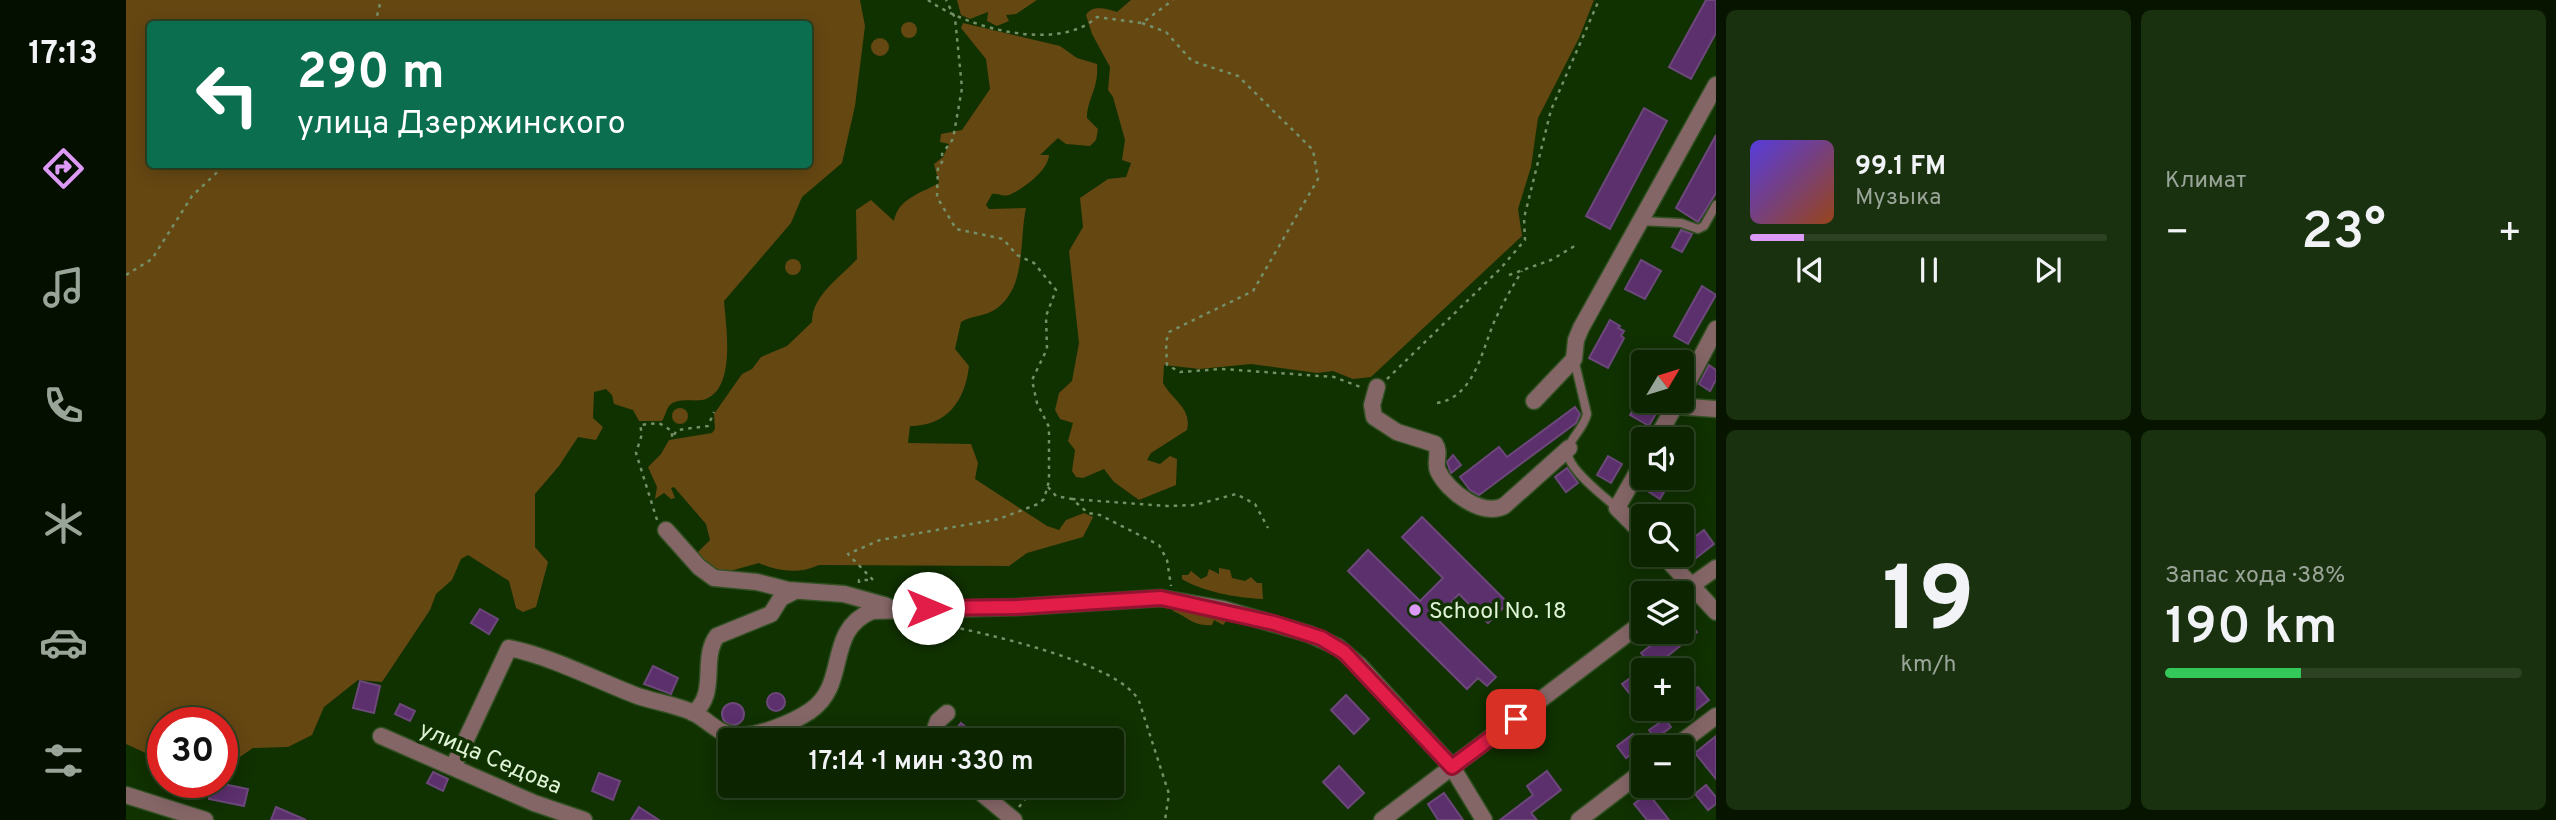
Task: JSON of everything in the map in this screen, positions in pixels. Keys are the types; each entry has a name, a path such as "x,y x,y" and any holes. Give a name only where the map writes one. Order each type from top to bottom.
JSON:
{"street":[{"path":"1534,401 1574,359 1576,340 1581,328 1716,85"},
{"path":"1694,370 1716,329"},
{"path":"1377,387 1372,405 1374,417 1397,432 1435,444 1438,451 1437,468 1442,477 1481,509 1494,510 1504,506 1569,448"},
{"path":"1694,404 1716,409"},
{"path":"1631,483 1617,508 1631,522"},
{"path":"666,530 709,575 795,591 844,594 907,608"},
{"path":"1694,584 1716,568"},
{"path":"693,713 704,701 709,651 717,636 771,614 781,598 795,591"},
{"path":"1694,595 1716,612"},
{"path":"453,767 509,648 662,705 693,713 734,736 794,720 816,706 828,690 843,636 850,625 875,610 1018,607 1161,598 1274,623 1321,638 1344,652 1452,767 1484,820"},
{"path":"1382,820 1631,631"},
{"path":"935,728 947,713"},
{"path":"1691,735 1716,716"},
{"name":"улица Седова","path":"381,736 534,803 584,820"},
{"path":"1579,820 1631,781"},
{"path":"126,795 205,820"},
{"path":"987,798 1012,819"}],"lane":[{"path":"1640,222 1681,223 1698,229 1704,226 1716,205"},
{"path":"1574,359 1587,414 1569,448 1572,465 1617,508"}],"path":[{"path":"376,21 381,0"},
{"path":"928,0 955,18 991,29 1028,33 1087,27 1097,17 1142,23 1166,32 1192,61 1238,76 1313,150 1318,180 1253,291 1170,332 1166,342 1167,366 1180,372 1222,369 1302,373 1347,380 1364,389 1377,387 1417,352 1525,240 1524,218 1551,110 1599,0"},
{"path":"858,590 863,587 859,580 873,580 848,554 880,540 999,519 1038,504 1048,488 1049,427 1037,404 1032,380 1047,349 1046,316 1056,290 1034,262 1017,255 1003,239 956,229 937,197 938,166 943,161 942,154 953,139 962,92 955,18 946,0"},
{"path":"1142,23 1173,0"},
{"path":"126,275 152,259 192,196 222,168"},
{"path":"1509,275 1549,261 1578,244"},
{"path":"1437,403 1452,399 1466,385 1503,302 1522,271"},
{"path":"666,530 656,519 636,453 642,436 640,425 666,426 671,431 672,438 676,431 708,426 713,412"},
{"path":"1048,488 1056,496 1072,499 1167,506 1195,505 1236,494 1255,504 1268,528"},
{"path":"1072,499 1088,513 1100,515 1161,548 1171,570 1172,593"},
{"path":"928,608 941,623 1057,655 1110,674 1130,687 1139,701 1169,794 1165,820"},
{"path":"1012,819 1027,798"}],"shaded area":[{"path":"126,0 860,0 865,26 855,106 842,163 802,197 791,223 724,301 727,355 722,382 715,392 706,399 673,403 662,421 639,421 633,410 614,404 612,395 606,389 594,392 593,418 603,427 596,440 578,437 559,466 535,494 535,547 548,562 536,607 523,612 516,608 509,581 468,555 461,559 452,580 436,594 430,610 382,682 358,680 324,707 312,735 288,747 253,748 238,758 238,707 147,707 147,754 126,744"},
{"path":"957,0 1037,0 1016,14 1006,15 1009,21 997,26 987,21 988,12 970,19 961,15"},
{"path":"1131,0 1594,0 1579,38 1538,118 1531,167 1518,209 1522,236 1371,377 1353,379 1333,371 1317,373 1251,364 1200,369 1164,365 1163,383 1184,410 1188,422 1187,430 1151,453 1147,460 1160,464 1170,456 1177,459 1176,485 1139,500 1114,482 1104,469 1083,478 1076,477 1072,471 1075,450 1068,441 1073,423 1060,419 1055,410 1059,393 1072,381 1079,343 1069,251 1083,227 1080,198 1108,179 1126,177 1131,163 1122,160 1125,140 1113,97 1108,90 1110,67 1092,34 1086,15 1096,8 1117,12"},
{"path":"906,22 912,22 917,30 915,36 906,38 901,33 901,27"},
{"path":"963,23 1060,46 1077,58 1097,64 1087,118 1098,129 1096,140 1090,146 1066,144 1058,138 1040,155 1049,155 1048,161 1034,179 1009,195 992,194 986,205 989,209 1026,208 1020,262 1013,288 1006,300 996,309 961,322 955,349 969,366 963,390 952,409 944,416 934,422 910,426 908,443 971,444 978,463 975,479 1047,526 1059,530 1066,520 1084,513 1093,517 1083,537 1027,553 1009,566 819,565 789,571 759,563 719,574 696,554 710,540 706,524 674,487 671,488 675,498 671,499 664,493 655,499 657,487 648,467 661,454 669,440 712,433 715,429 714,414 742,374 752,369 761,357 787,346 812,322 813,312 822,295 857,259 856,210 871,200 894,221 900,207 918,193 939,183 934,164 943,157 949,144 940,142 941,134 962,130 990,89 986,59 961,28"},
{"path":"880,38 886,41 889,47 886,53 880,56 874,53 871,47 874,41"},
{"path":"790,259 796,259 801,267 799,273 790,275 785,270 785,264"},
{"path":"677,408 683,408 688,416 686,422 677,424 672,419 672,413"},
{"path":"1219,568 1230,570 1232,578 1245,581 1251,577 1257,583 1262,583 1263,599 1220,593 1182,579 1182,575 1188,575 1191,571 1201,579 1207,576 1209,569 1219,574"},
{"path":"1175,607 1228,619 1223,625 1214,620 1212,625 1200,624 1173,611"}],"building":[{"path":"1706,0 1716,0 1716,33 1691,79 1669,67"},
{"path":"1644,108 1667,121 1610,229 1586,216"},
{"path":"1716,135 1716,193 1698,222 1676,208"},
{"path":"1681,230 1692,234 1682,252 1672,247"},
{"path":"1641,260 1661,271 1645,299 1625,289"},
{"path":"1702,286 1716,295 1688,344 1674,336"},
{"path":"1610,320 1624,331 1621,336 1624,338 1608,368 1589,358"},
{"path":"1709,365 1716,370 1716,380 1710,391 1699,384"},
{"path":"1575,407 1580,414 1576,423 1479,495 1470,490 1460,477 1499,447 1507,457"},
{"path":"1631,413 1656,413 1649,426 1630,415"},
{"path":"1453,455 1461,465 1451,473 1447,462"},
{"path":"1608,456 1622,464 1611,483 1597,475"},
{"path":"1567,468 1578,483 1566,492 1555,477"},
{"path":"1646,490 1665,490 1660,499"},
{"name":"School No. 18","path":"1422,517 1508,603 1488,623 1459,594 1436,618 1496,677 1487,686 1478,678 1467,689 1348,571 1368,550 1420,601 1443,578 1402,537"},
{"path":"1704,530 1714,544 1694,560 1694,537"},
{"path":"480,609 498,619 489,634 471,623"},
{"path":"1653,644 1682,644 1665,658 1645,658 1641,653"},
{"path":"653,666 678,678 671,694 644,684"},
{"path":"1631,677 1631,695 1622,684"},
{"path":"360,681 380,686 374,713 353,708"},
{"path":"1698,687 1709,700 1694,712 1694,690"},
{"path":"772,693 780,693 785,702 783,709 772,711 767,706 767,698"},
{"path":"1346,695 1369,719 1354,734 1331,710"},
{"path":"733,703 741,706 744,714 741,722 733,725 725,722 722,714 725,706"},
{"path":"400,704 415,711 410,721 395,714"},
{"path":"1662,721 1666,721 1671,727 1660,735 1652,735 1649,730"},
{"path":"1631,736 1631,754 1626,758 1617,746"},
{"path":"1716,736 1716,779 1695,753"},
{"path":"1339,766 1364,793 1348,808 1323,782"},
{"path":"1547,771 1561,790 1531,813 1537,820 1500,820 1533,795 1527,786"},
{"path":"433,772 448,779 443,791 427,783"},
{"path":"599,773 620,781 613,800 592,791"},
{"path":"1706,785 1716,797 1716,804 1708,810 1695,794"},
{"path":"238,787 248,789 244,806 209,799 238,798"},
{"path":"1444,793 1463,820 1438,820 1428,804"},
{"path":"1642,798 1652,798 1669,820 1647,820 1634,804"},
{"path":"276,807 306,820 271,820"},
{"path":"639,807 659,820 631,820"}],"place":[{"name":"School No. 18","path":"1415,610"}],"route":[{"path":"928,608 1018,607 1161,598 1223,609 1274,623 1321,638 1344,652 1452,767 1516,719"}]}
